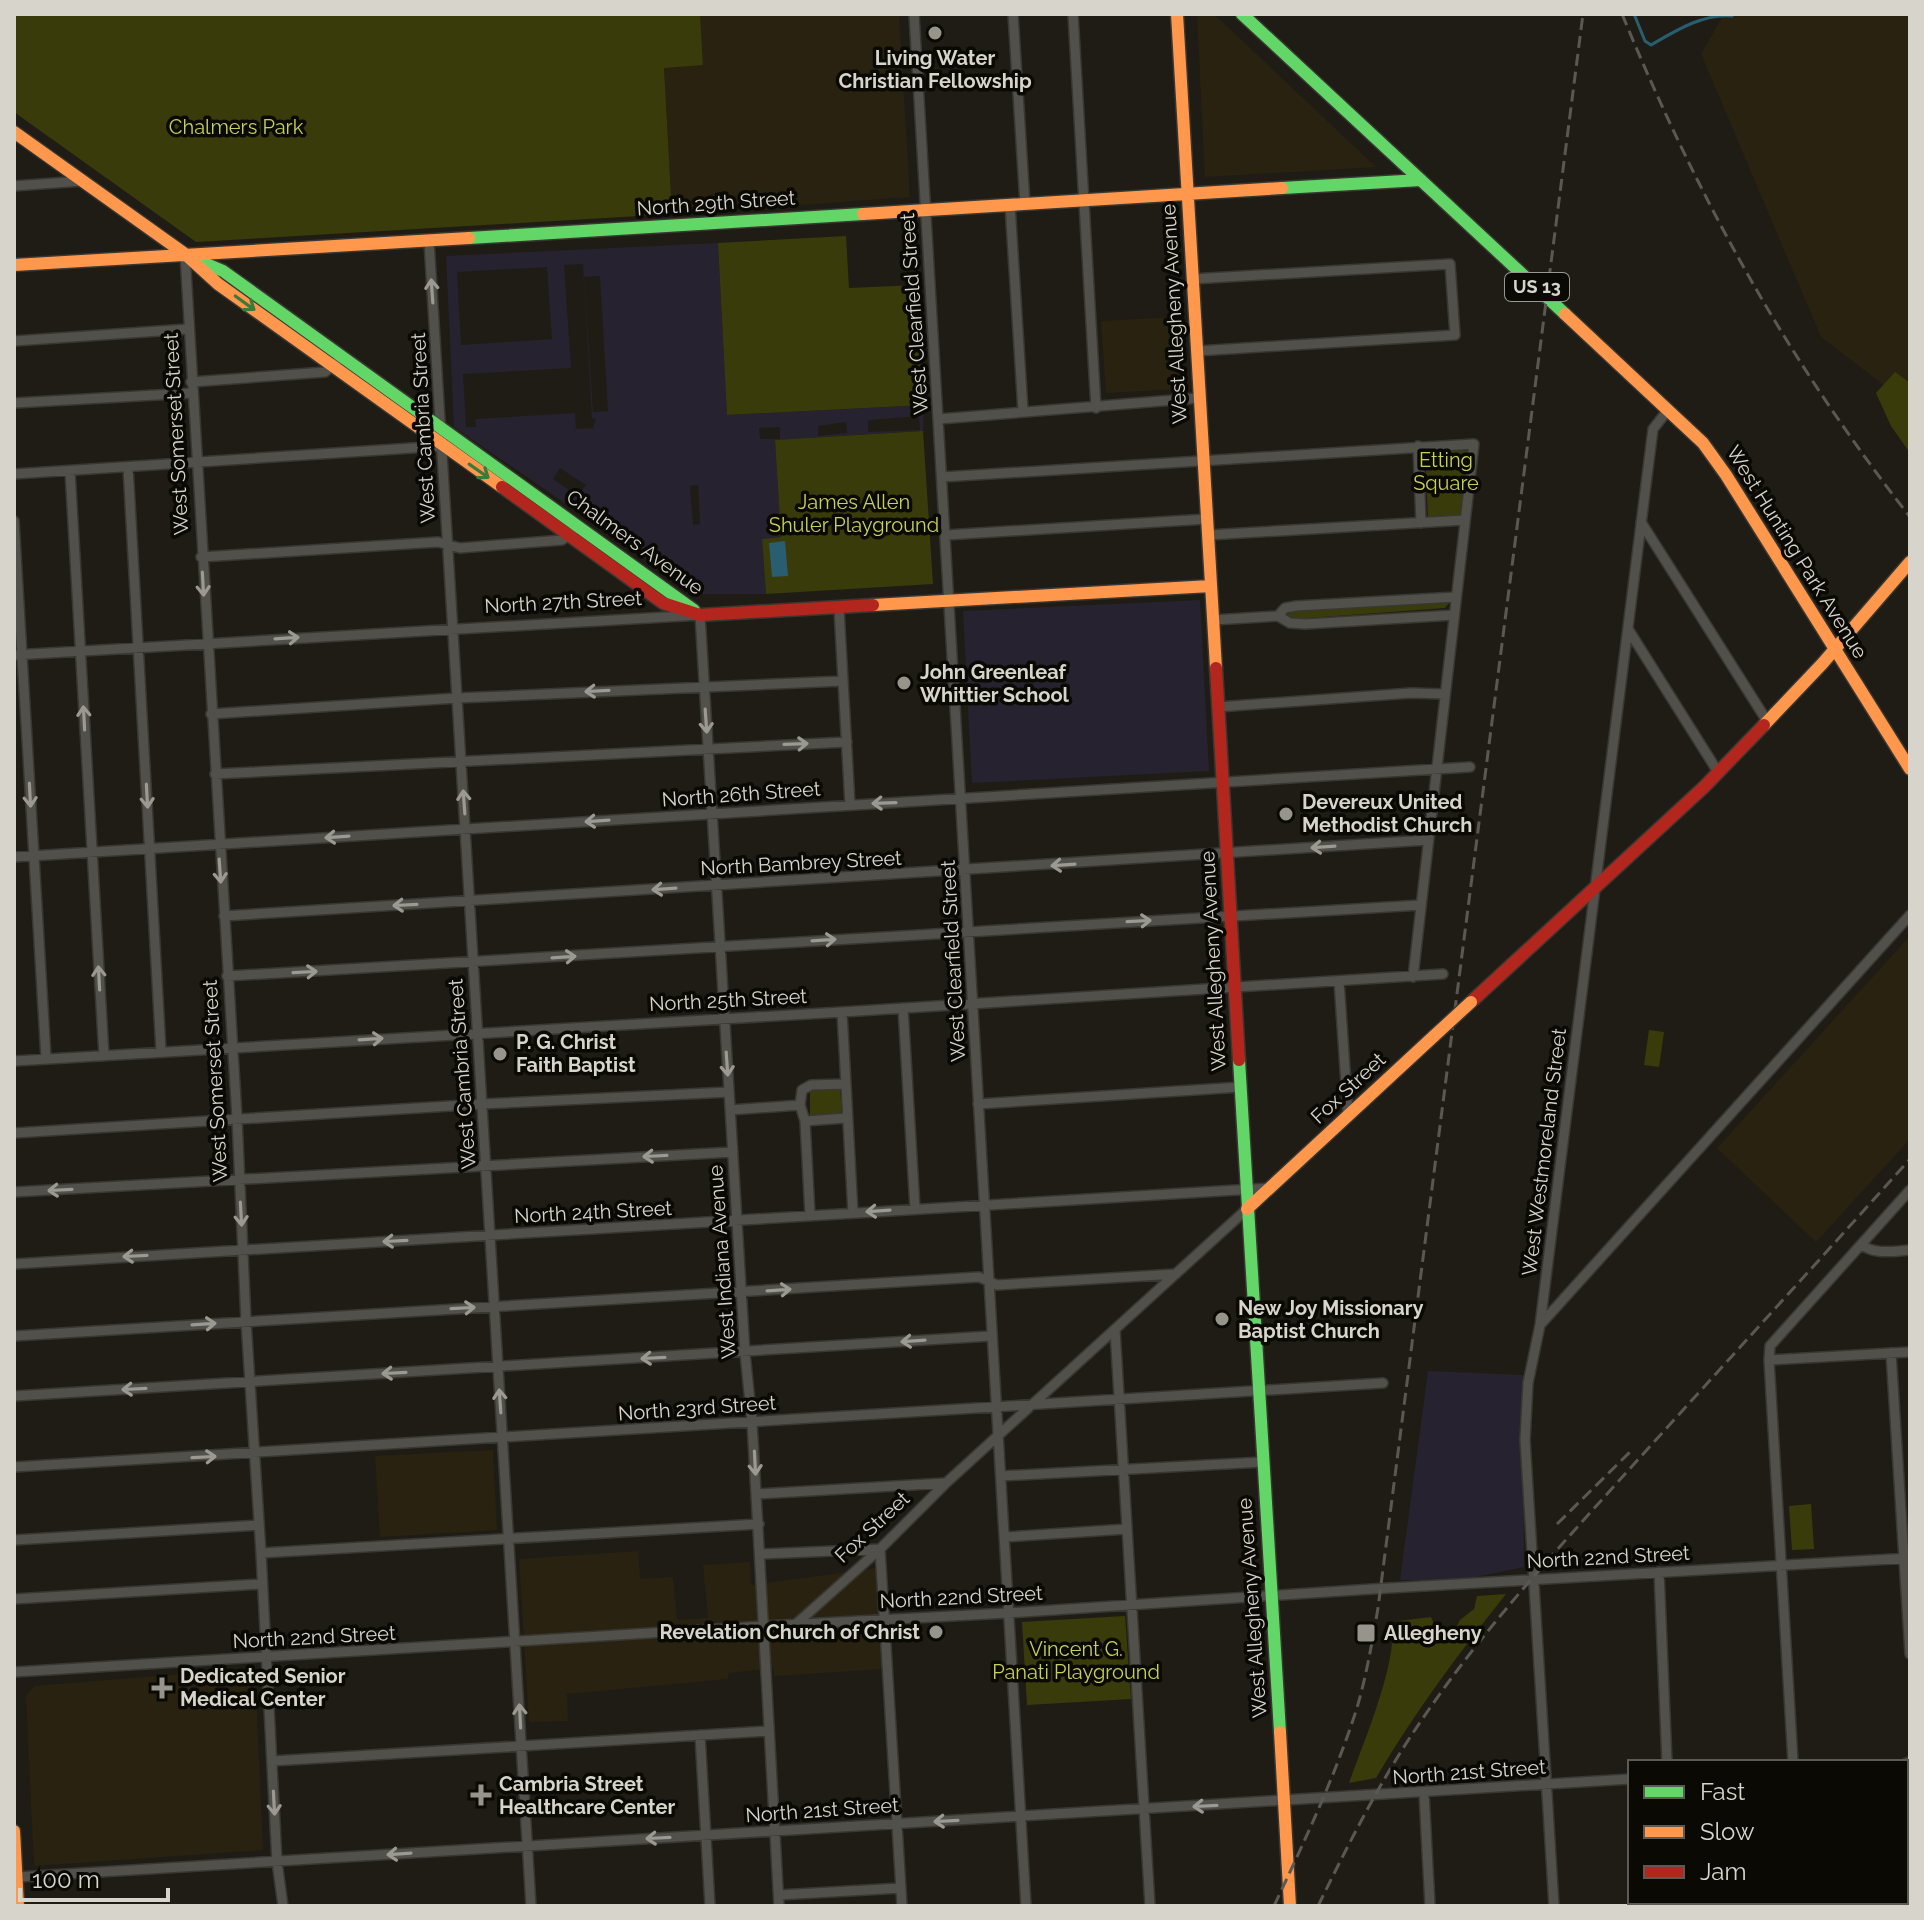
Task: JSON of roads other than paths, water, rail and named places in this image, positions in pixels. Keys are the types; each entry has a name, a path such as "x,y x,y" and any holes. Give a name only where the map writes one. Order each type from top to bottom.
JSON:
{"street":[{"name":"West Clearfield Street","path":"914,14 1026,1906"},
{"path":"1013,14 1025,204"},
{"path":"1073,14 1096,408"},
{"name":"West Allegheny Avenue","path":"1177,14 1290,1906"},
{"name":"West Hunting Park Avenue","path":"1242,14 1668,410 1714,457 1910,769"},
{"name":"Chalmers Avenue","path":"14,132 185,254 218,284 442,428 663,603 700,615"},
{"name":"North 29th Street","path":"14,265 1421,180"},
{"path":"14,186 82,181"},
{"path":"1010,205 1023,411"},
{"name":"West Cambria Street","path":"429,241 531,1906"},
{"name":"West Somerset Street","path":"185,254 237,1118 277,1862 283,1906"},
{"path":"1192,279 1450,264 1455,335 1197,351"},
{"path":"14,341 188,329"},
{"path":"14,403 325,372 338,361"},
{"name":"Chalmers Avenue","path":"338,361 443,446 574,530"},
{"path":"939,419 1199,398"},
{"name":"West Westmoreland Street","path":"1554,1906 1525,1440 1528,1383 1540,1325 1653,429 1668,410"},
{"path":"942,477 1474,444 1413,977"},
{"path":"14,474 443,446"},
{"path":"1418,446 1421,523"},
{"path":"128,467 161,1051"},
{"path":"70,471 104,1056"},
{"path":"946,535 1207,519"},
{"path":"1208,535 1465,520"},
{"path":"14,521 18,655 46,1058"},
{"path":"1641,522 1767,721"},
{"path":"201,557 438,542 460,548 562,540 574,530"},
{"name":"Fox Street","path":"796,1624 1718,772 1910,562"},
{"name":"North 27th Street","path":"18,655 1211,586"},
{"path":"1278,616 1285,608 1296,606 1456,597"},
{"path":"839,609 850,805"},
{"name":"West Indiana Avenue","path":"700,615 745,1353 761,1554 779,1901"},
{"path":"1213,620 1278,616 1290,623 1305,624 1454,615"},
{"path":"1628,629 1718,772"},
{"path":"211,714 457,698 843,681"},
{"path":"1218,707 1411,693 1445,694"},
{"path":"215,774 847,742"},
{"name":"North 26th Street","path":"14,857 1470,767"},
{"name":"North Bambrey Street","path":"224,916 1428,840"},
{"path":"227,976 1421,905"},
{"path":"1540,1325 1910,915"},
{"name":"North 25th Street","path":"14,1061 1443,974"},
{"path":"1339,981 1348,1113"},
{"path":"903,1008 915,1208"},
{"path":"842,1012 853,1213"},
{"path":"810,1215 805,1121 800,1105 802,1090 811,1085 845,1084"},
{"path":"978,1104 1241,1087"},
{"path":"14,1133 729,1092"},
{"path":"730,1110 800,1105"},
{"path":"805,1121 846,1118"},
{"path":"14,1192 733,1152"},
{"name":"North 24th Street","path":"14,1264 1270,1188"},
{"path":"1793,1760 1770,1346 1910,1190"},
{"path":"1862,1245 1869,1251 1910,1250"},
{"path":"14,1336 979,1277 997,1285 1176,1274"},
{"path":"1115,1330 1150,1906"},
{"path":"14,1396 991,1336"},
{"path":"1769,1360 1910,1352"},
{"path":"1891,1353 1907,1558 1910,1654"},
{"name":"North 23rd Street","path":"14,1467 1383,1383"},
{"path":"1001,1476 1263,1462"},
{"path":"757,1494 946,1483"},
{"path":"261,1553 759,1524"},
{"path":"14,1540 259,1525"},
{"path":"1005,1537 1127,1529"},
{"path":"761,1554 880,1549 902,1906"},
{"name":"North 22nd Street","path":"14,1672 1907,1558"},
{"path":"1659,1572 1667,1760"},
{"path":"14,1599 262,1584"},
{"path":"272,1761 769,1731"},
{"path":"700,1735 710,1906"},
{"name":"North 21st Street","path":"17,1877 1628,1779"},
{"path":"1424,1793 1430,1906"},
{"path":"14,1831 18,1906"},
{"path":"779,1901 901,1888"}],"water":[{"path":"785,541 788,576 772,577 769,543"}],"waterway":[{"path":"1634,14 1645,41 1651,45 1700,20 1732,16"}],"railway":[{"path":"1274,1906 1318,1810 1356,1711 1378,1608 1583,14"},
{"path":"1622,14 1682,149 1748,276 1824,397 1910,517"},
{"path":"1318,1906 1392,1766 1468,1656 1572,1533 1910,1159"},
{"path":"1557,1524 1631,1451"}],"place":[{"name":"Living Water Christian Fellowship","path":"935,33"},
{"name":"John Greenleaf Whittier School","path":"904,683"},
{"name":"Devereux United Methodist Church","path":"1286,814"},
{"name":"P. G. Christ Faith Baptist","path":"500,1054"},
{"name":"New Joy Missionary Baptist Church","path":"1222,1319"},
{"name":"Revelation Church of Christ","path":"936,1632"},
{"name":"Allegheny","path":"1366,1633"},
{"name":"Dedicated Senior Medical Center","path":"162,1688"},
{"name":"Cambria Street Healthcare Center","path":"481,1795"}],"park label":[{"name":"Chalmers Park","path":"236,127"},
{"name":"Etting Square","path":"1446,472"},
{"name":"James Allen Shuler Playground","path":"854,514"},
{"name":"Vincent G. Panati Playground","path":"1076,1660"}]}
